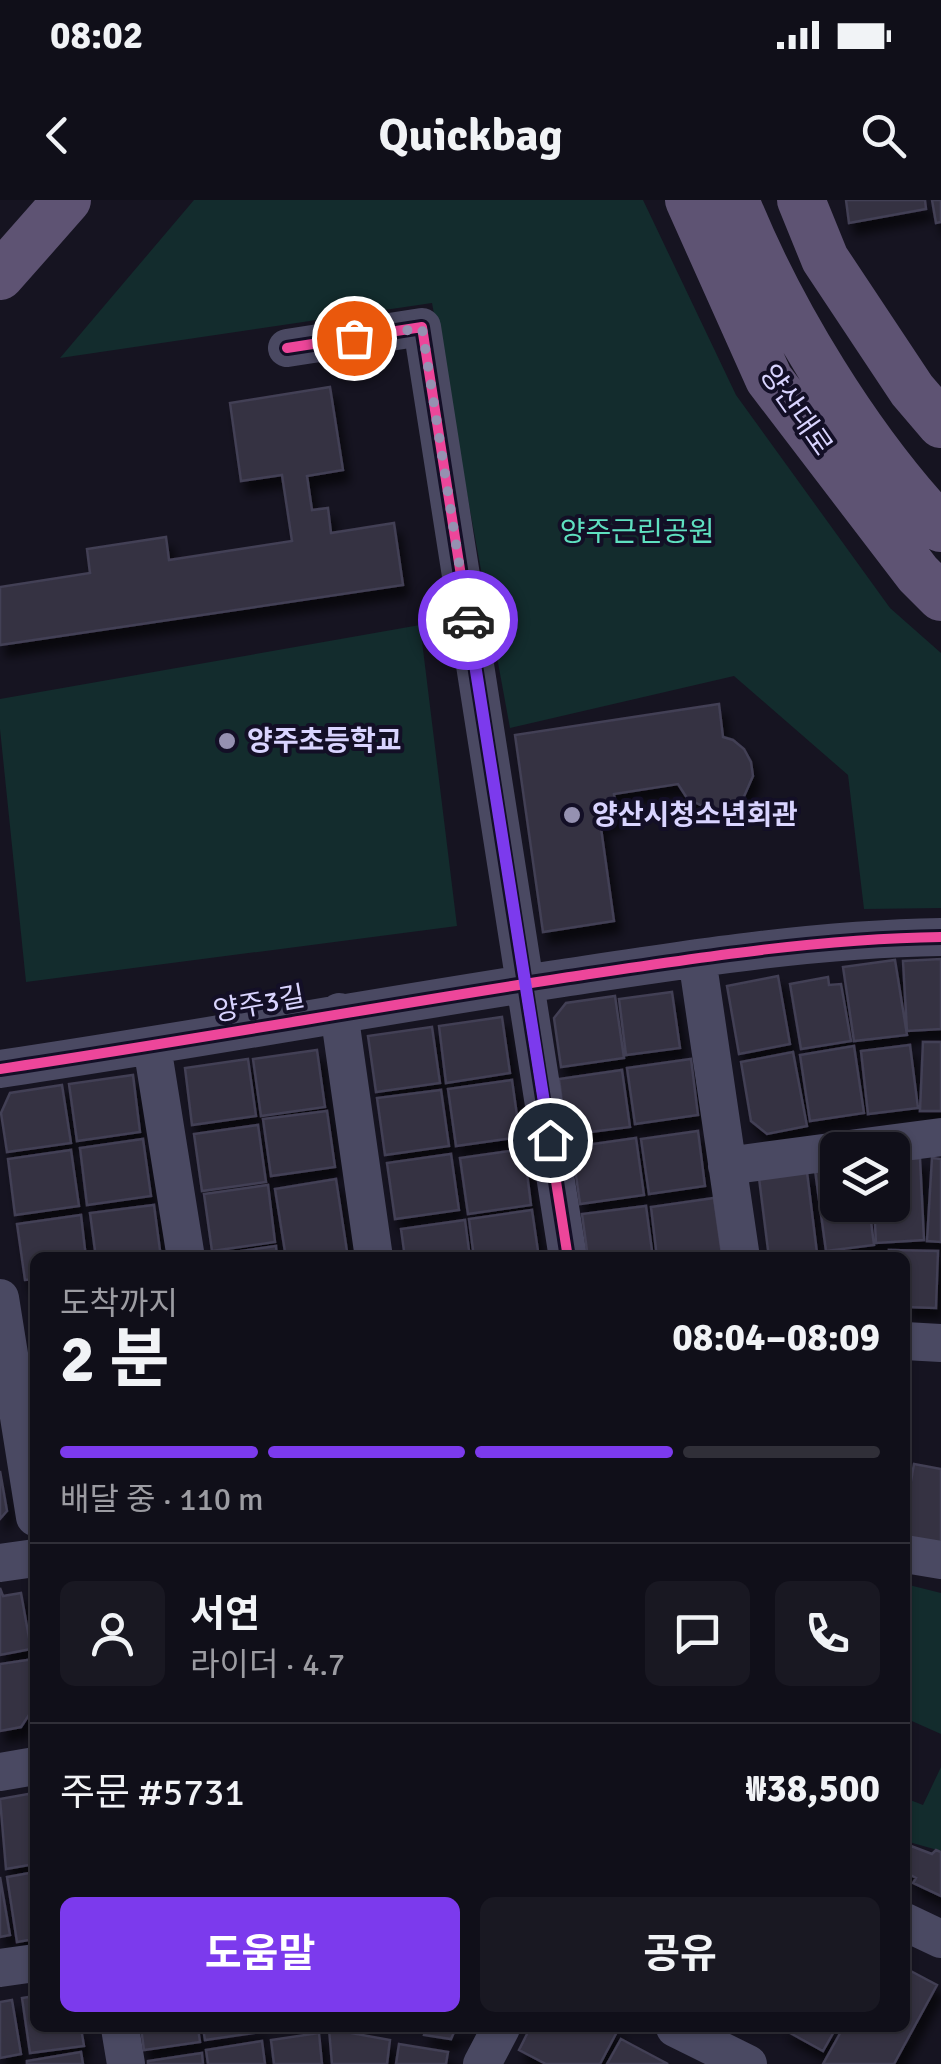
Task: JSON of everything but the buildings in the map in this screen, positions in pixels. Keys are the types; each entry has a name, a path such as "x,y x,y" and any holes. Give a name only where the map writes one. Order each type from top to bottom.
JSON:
{"main road":[{"path":"0,276 67,200"},
{"name":"양산대로","path":"689,200 769,379 918,574 941,597"},
{"name":"양산대로","path":"735,200 757,255 833,387 910,496 941,528"},
{"path":"801,200 826,259 912,390 941,424"}],"street":[{"path":"287,348 422,328 567,1252"},
{"name":"양주3길","path":"0,1069 769,946 941,937"},
{"path":"697,958 740,1252"},
{"name":"양주3길","path":"339,1012 373,1252"},
{"path":"152,1046 185,1252"},
{"path":"910,1140 941,1136"},
{"path":"727,1166 820,1153"},
{"path":"0,1298 5,1356 30,1490"},
{"path":"910,1342 941,1343"},
{"path":"910,1555 941,1560"},
{"path":"0,1563 30,1559"},
{"path":"0,1772 30,1767"},
{"path":"910,1924 941,1939"},
{"path":"0,1968 30,1964"},
{"path":"121,2032 126,2064"},
{"path":"482,2064 498,2032"},
{"path":"681,2032 725,2059"}],"green space":[{"name":"양주근린공원","path":"194,200 643,200 736,395 890,608 941,653 941,908 864,909 848,775 734,676 510,728 432,303 60,358"},
{"path":"420,625 457,926 26,982 0,699"},
{"path":"910,1585 941,1593 941,1734 910,1720"},
{"path":"941,1767 941,1851 910,1842 910,1800 923,1805"}],"cycle path":[{"path":"287,348 422,327 567,1252"},
{"path":"0,1069 704,957 798,946 941,937"}],"way so far":[{"path":"354,338 422,328 468,620"}],"place":[{"name":"양주초등학교","path":"227,741"},
{"name":"양산시청소년회관","path":"572,815"}],"route":[{"path":"468,620 550,1140"}]}
